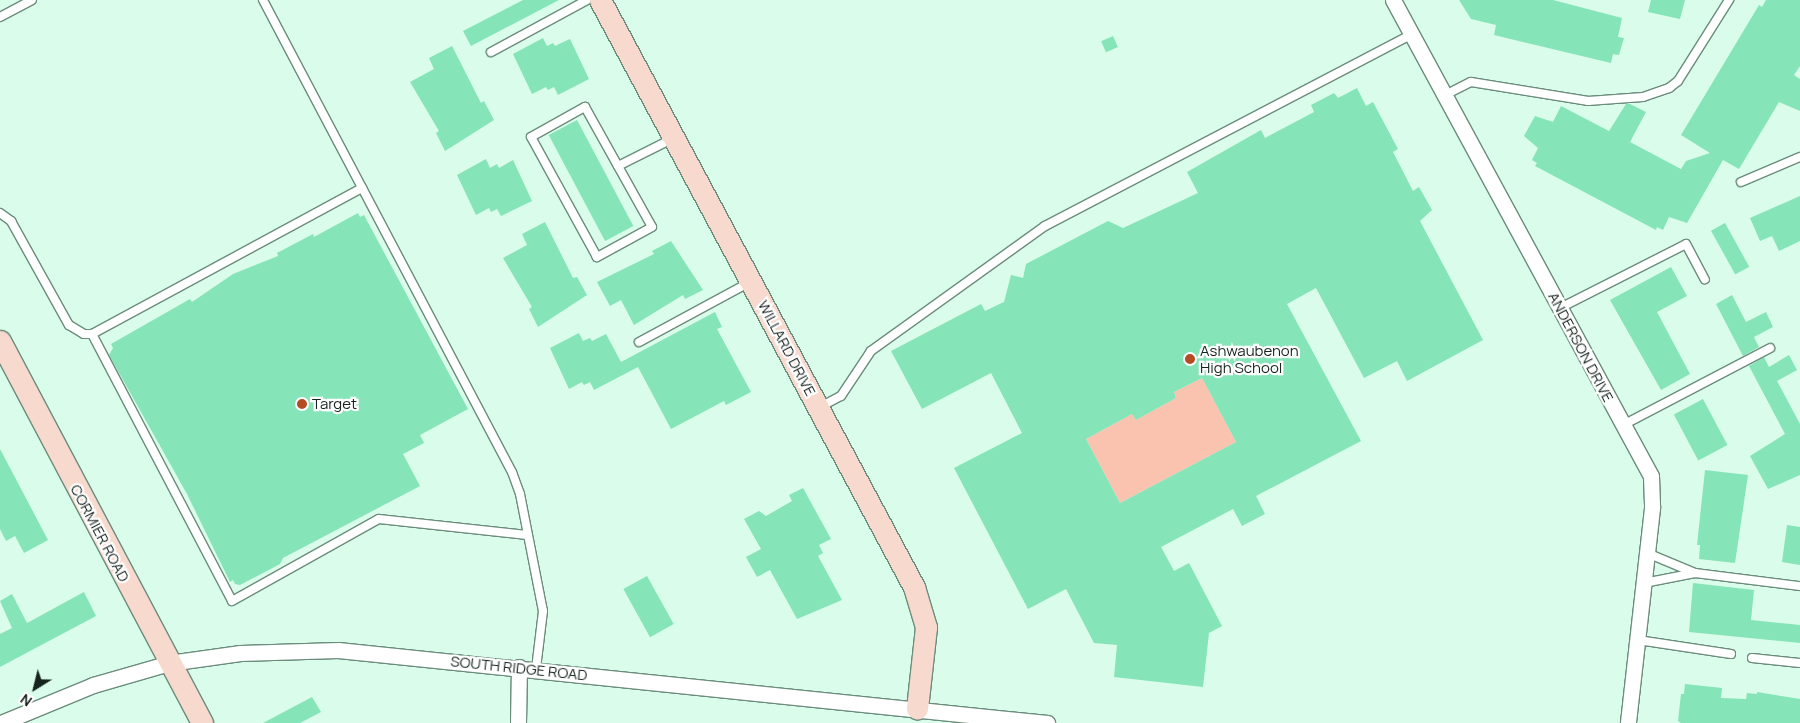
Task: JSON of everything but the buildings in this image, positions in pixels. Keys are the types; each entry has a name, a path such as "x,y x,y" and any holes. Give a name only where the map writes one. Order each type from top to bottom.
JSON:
{"street":[{"name":"WILLARD DRIVE","path":"600,0 914,587 926,627 917,709"},
{"name":"ANDERSON DRIVE","path":"1393,0 1651,476 1652,508 1628,723"},
{"name":"CORMIER ROAD","path":"0,341 169,664 202,723"},
{"name":"SOUTH RIDGE ROAD","path":"1,723 93,685 169,664 240,653 338,650 519,667 1047,723"},
{"path":"518,723 519,667"}],"lane":[{"path":"0,17 32,0"},
{"path":"263,0 512,472 528,535 543,611 536,669"},
{"path":"491,52 587,0"},
{"path":"1445,95 1471,82 1588,101 1643,97 1668,88 1678,80 1729,0"},
{"path":"818,408 841,396 871,351 1045,226 1412,34"},
{"path":"585,107 618,166 652,227 597,257 531,137 585,107"},
{"path":"618,166 674,138"},
{"path":"1741,182 1800,157"},
{"path":"0,213 11,221 69,325 84,334 92,334 362,188"},
{"path":"1560,308 1686,244 1705,279"},
{"path":"639,342 752,281"},
{"path":"92,334 232,601 379,519 528,535"},
{"path":"1623,425 1770,348"},
{"path":"1647,553 1695,573 1800,586"},
{"path":"1644,583 1695,573"},
{"path":"1638,640 1731,654"},
{"path":"1752,658 1800,663"}],"shaded area":[{"path":"1202,378 1236,442 1120,503 1086,439 1132,414 1136,420 1176,398 1174,392"}],"place":[{"name":"Ashwaubenon High School","path":"1190,359"},
{"name":"Target","path":"302,404"}]}
